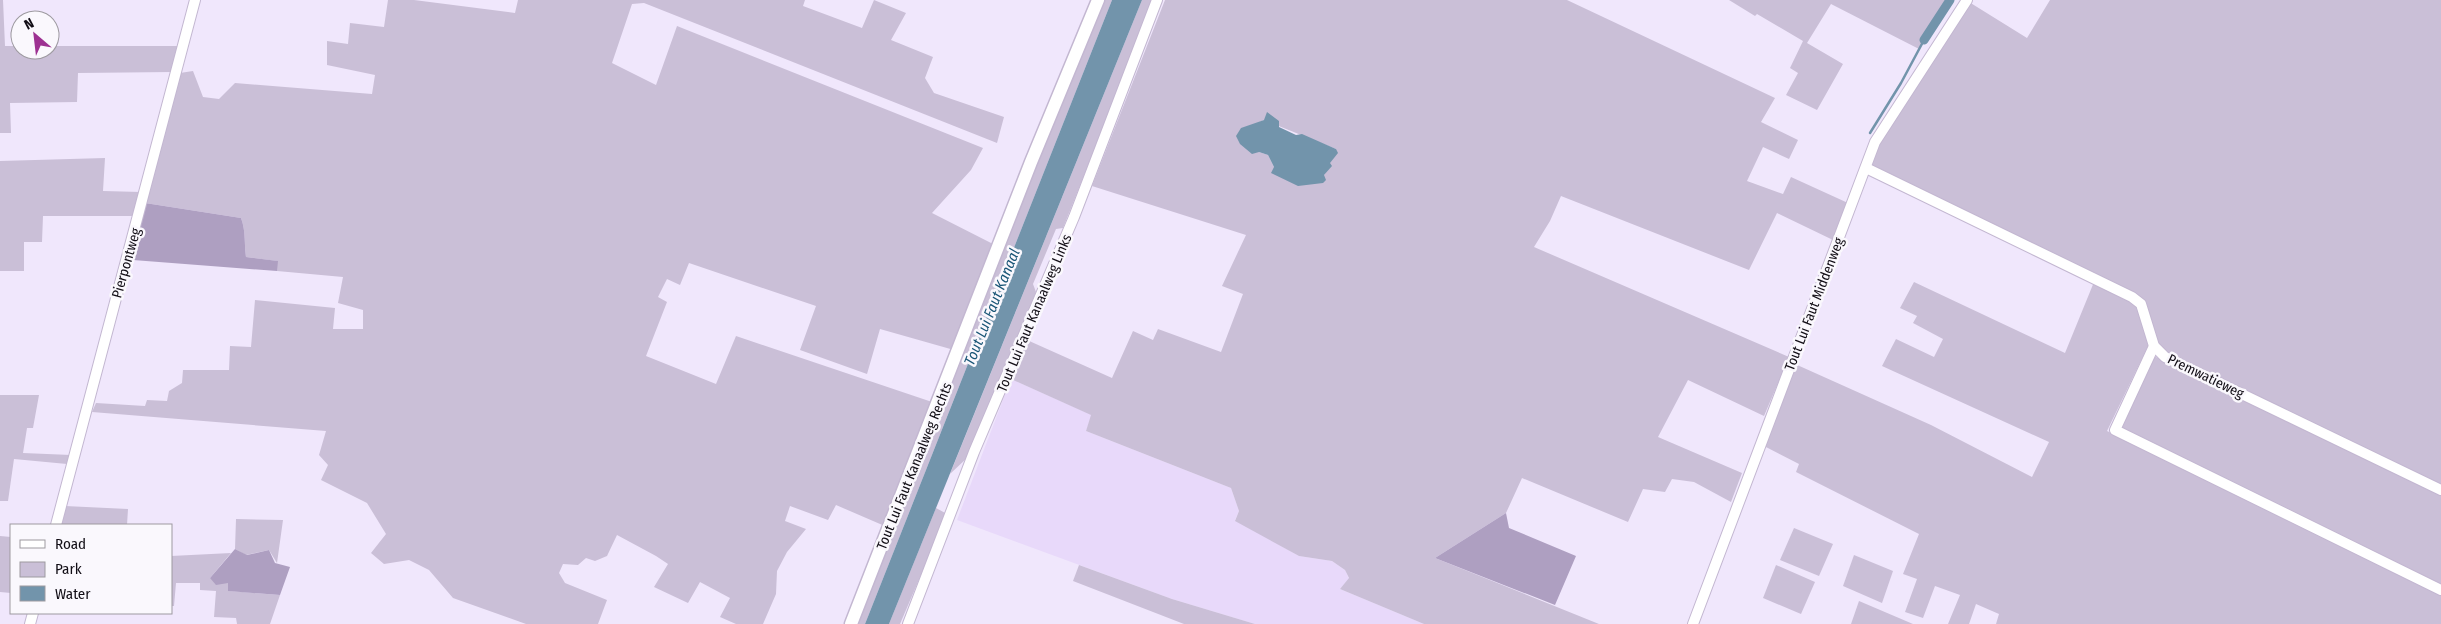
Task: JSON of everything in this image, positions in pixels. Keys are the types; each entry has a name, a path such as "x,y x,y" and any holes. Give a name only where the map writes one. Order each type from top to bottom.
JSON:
{"street":[{"name":"Pierpontweg","path":"56,524 195,0"},
{"name":"Tout Lui Faut Kanaalweg Rechts","path":"851,624 1031,162 1098,0"},
{"name":"Tout Lui Faut Kanaalweg Links","path":"908,624 974,452 1074,217 1157,0"},
{"name":"Tout Lui Faut Middenweg","path":"1693,624 1875,142 1967,0"},
{"name":"Premwatieweg","path":"1866,168 2132,297 2141,304 2154,346 2165,357 2441,490"},
{"path":"2154,346 2115,430 2441,590"}],"shaded area":[{"path":"145,203 241,218 246,257 278,261 277,271 133,260"},
{"path":"1011,379 1092,415 1086,431 1231,488 1239,511 1235,520 1299,556 1332,561 1345,570 1349,579 1340,589 1424,624 1255,624 1172,599 957,520"},
{"path":"1506,513 1509,528 1576,556 1555,605 1435,558"},
{"path":"235,549 247,555 269,550 275,563 290,567 280,595 228,591 228,583 216,585 210,578"}],"green space":[{"path":"0,0 3,0 5,46 10,46 10,60 60,60 60,46 178,46 172,72 78,73 77,102 10,103 11,133 0,133"},
{"path":"388,0 414,0 515,13 518,0 805,0 803,6 862,28 874,0 906,13 891,40 933,57 925,78 934,93 1004,117 997,143 644,3 632,4 612,63 656,85 677,26 983,148 971,170 932,213 995,245 954,350 880,329 867,374 800,350 816,306 689,263 680,285 667,279 658,297 667,302 646,356 716,384 736,336 935,403 887,527 836,505 828,520 790,506 785,521 806,529 787,552 777,571 776,594 763,624 736,624 720,617 730,598 700,582 688,603 654,587 668,564 617,535 607,556 595,561 586,558 578,565 563,564 559,573 565,583 607,600 598,624 526,624 453,598 429,570 409,560 384,564 371,553 386,534 367,503 321,480 328,465 319,455 326,431 92,412 96,403 145,406 147,400 167,401 169,391 182,383 183,370 229,370 230,346 251,347 255,300 335,308 333,329 363,329 363,310 338,303 343,277 277,271 277,261 246,257 241,218 145,203 180,73 193,71 203,97 219,99 235,83 372,94 375,75 327,65 327,41 348,44 350,23 384,27"},
{"path":"1102,0 1112,0 865,624 856,624"},
{"path":"1142,0 1154,0 1063,228 1056,229 1033,284 1036,292 968,457 950,474"},
{"path":"1165,0 1567,0 1775,98 1761,122 1798,140 1789,159 1763,147 1747,181 1783,194 1791,177 1848,203 1833,240 1777,213 1749,270 1561,196 1550,221 1534,247 1789,357 1764,416 1688,380 1658,437 1742,473 1731,502 1694,482 1672,479 1665,492 1643,489 1628,522 1522,478 1506,513 1435,558 1599,624 1424,624 1340,589 1349,578 1345,570 1332,561 1299,556 1235,521 1239,511 1231,488 1086,431 1091,415 1011,379 1027,340 1112,378 1133,331 1153,340 1158,329 1221,352 1243,294 1222,286 1246,235 1092,186","holes":["1264,120 1336,149 1324,175 1274,167 1268,155 1259,152 1253,125"]},
{"path":"1729,0 1950,0 1919,49 1831,4 1807,43 1843,64 1817,110 1786,95 1798,73 1790,68 1803,41"},
{"path":"2050,0 2441,0 2441,485 2166,354 2160,347 2142,300 1870,167 1880,141 1969,2 2027,38"},
{"path":"105,158 103,191 141,192 134,216 43,216 42,242 24,242 24,271 0,271 0,161"},
{"path":"1914,282 2065,353 2094,282 2139,307 2146,329 2148,346 2107,431 2441,594 2441,624 1996,624 1999,614 1976,604 1969,624 1948,624 1960,595 1935,586 1923,618 1905,612 1917,579 1903,574 1919,534 1796,472 1799,464 1764,446 1795,364 1931,425 2032,477 2049,442 1882,366 1896,339 1934,357 1943,339 1913,323 1917,316 1900,308"},
{"path":"2154,356 2441,495 2441,586 2120,427"},
{"path":"0,395 39,395 33,428 27,428 23,453 71,455 67,464 14,459 8,501 0,501"},
{"path":"65,506 128,509 127,524 60,524"},
{"path":"936,508 947,514 900,624 889,624"},
{"path":"236,519 283,520 277,563 269,550 246,555 235,549"},
{"path":"1794,528 1833,544 1819,576 1780,560"},
{"path":"0,536 10,537 10,593 0,592"},
{"path":"231,553 210,578 228,583 229,591 280,595 270,624 237,624 236,618 214,617 216,591 200,590 200,583 176,583 174,606 172,606 172,556"},
{"path":"1854,555 1893,571 1882,603 1843,586"},
{"path":"1079,565 1172,599 1255,624 1184,624 1073,581"},
{"path":"1776,565 1815,582 1801,614 1763,598"},
{"path":"1859,601 1913,624 1851,624"}],"water":[{"name":"Tout Lui Faut Kanaal","path":"1112,0 1142,0 889,624 865,624"},
{"path":"1267,112 1279,121 1279,127 1296,135 1302,134 1336,149 1338,153 1330,163 1332,166 1324,175 1326,180 1323,183 1298,186 1271,173 1274,167 1268,155 1259,152 1252,154 1240,144 1236,136 1241,128 1264,120"}],"waterway":[{"path":"1924,40 1950,0"},
{"path":"1870,133 1901,83 1924,40"}]}
